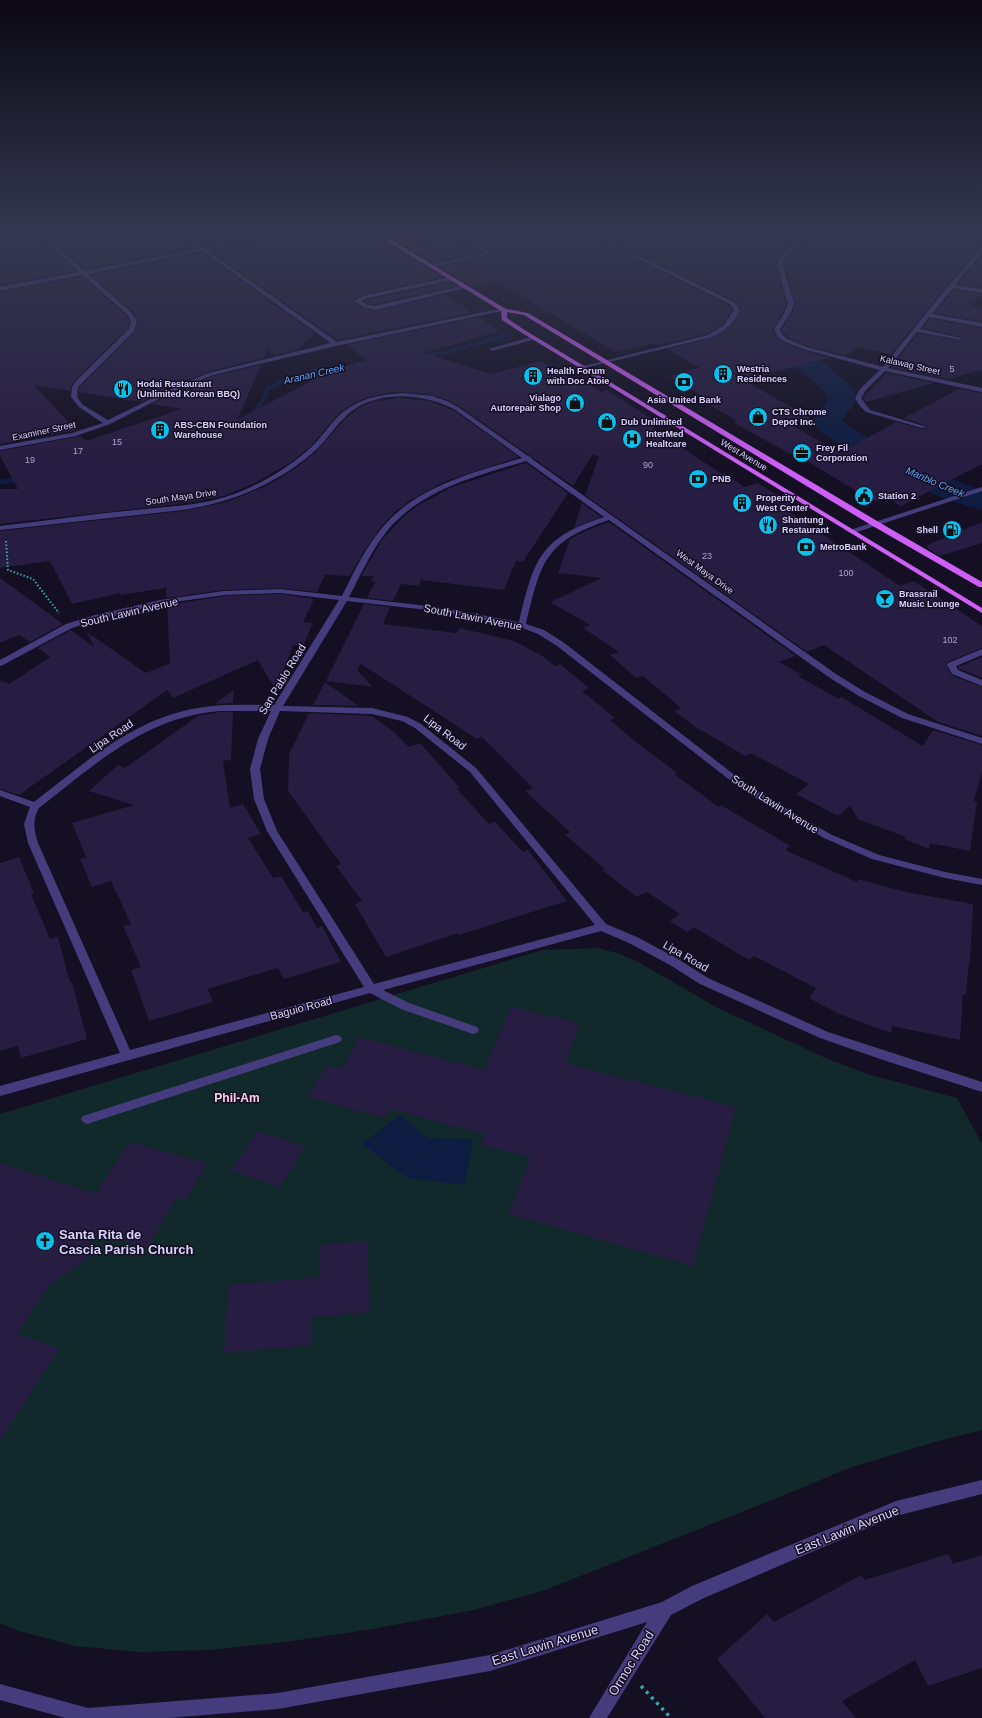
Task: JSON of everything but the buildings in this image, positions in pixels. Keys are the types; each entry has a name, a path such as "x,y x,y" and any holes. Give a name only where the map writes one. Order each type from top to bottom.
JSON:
{"main road":[{"name":"West Avenue","path":"504,310 504,319 521,330 982,611"},
{"name":"West Avenue","path":"505,310 526,314 874,523 982,585"}],"street":[{"path":"108,423 81,406 74,397 75,387 79,381 132,330 134,322 127,310"},
{"path":"288,310 336,344"},
{"name":"Examiner Street","path":"0,448 74,435 108,423 177,388 211,374 336,344 503,310"},
{"path":"582,368 710,336 723,330 734,319 736,310"},
{"name":"Kalawag Street","path":"789,310 777,329 778,335 794,344 884,369 982,390"},
{"path":"924,427 868,411 861,404 858,398 863,388 884,369 932,310"},
{"path":"928,315 982,325"},
{"path":"915,330 959,339"},
{"path":"492,349 534,338"},
{"name":"South Maya Drive","path":"3,528 196,505 230,498 256,487 294,464 310,452 340,418 357,405 392,396 428,396"},
{"name":"West Maya Drive","path":"428,396 450,403 833,676 862,694 905,716 982,741"},
{"name":"San Pablo Road","path":"371,989 272,831 259,799 255,769 263,739 276,708 345,597 365,558 378,538 394,519 409,506 433,491 456,481 529,458"},
{"path":"851,531 982,489"},
{"path":"522,625 538,569 546,555 575,530 610,517"},
{"name":"South Lawin Avenue","path":"0,663 69,626 98,616 160,602 224,593 280,591 345,597 437,609 522,625 541,632 560,644 747,789 827,836 876,857 945,875 982,882"},
{"path":"982,652 951,665 955,672 982,683"},
{"name":"Lipa Road","path":"35,806 122,742 142,730 168,718 212,709 231,707 372,711 405,719 418,726 473,770 602,927 633,940 674,962 704,981 824,1035 982,1087"},
{"path":"0,793 35,806 29,816 28,825 33,843 127,1055"},
{"name":"Baguio Road","path":"0,1091 127,1055 602,927"},
{"path":"371,989 405,1006 473,1030"},
{"path":"87,1119 336,1038"},
{"name":"East Lawin Avenue","path":"87,1717 278,1701 482,1664 665,1609 698,1592 896,1509 982,1486"},
{"name":"Ormoc Road","path":"597,1718 665,1609"},
{"path":"0,1692 87,1717"}],"path":[{"path":"3,528 8,570 33,579 69,626"},
{"path":"626,1670 670,1718"}],"green space":[{"path":"598,948 620,954 640,963 716,1007 830,1060 867,1074 957,1098 982,1144 982,1430 935,1442 852,1467 545,1590 474,1610 367,1630 285,1642 209,1650 139,1652 76,1646 19,1631 0,1623 0,1114 543,950"}],"water":[{"path":"399,1115 429,1138 473,1139 465,1185 407,1178 362,1144"}],"waterway":[{"name":"Aranan Creek","path":"421,357 455,350 503,336"},
{"name":"Mariblo Creek","path":"752,341 801,360 817,370 841,393 841,402 826,421 845,436 916,476 982,501"},
{"name":"Aranan Creek","path":"260,404 265,398 267,389 277,384 297,376 317,371 349,367"},
{"name":"Aranan Creek","path":"251,416 261,403"},
{"name":"Aranan Creek","path":"0,482 22,479"}],"place":[{"name":"Westria Residences","path":"723,374"},
{"name":"Health Forum with Doc Atoie","path":"533,376"},
{"name":"Asia United Bank","path":"684,382"},
{"name":"Hodai Restaurant (Unlimited Korean BBQ)","path":"123,389"},
{"name":"Vialago Autorepair Shop","path":"575,403"},
{"name":"CTS Chrome Depot Inc.","path":"758,417"},
{"name":"Dub Unlimited","path":"607,422"},
{"name":"ABS-CBN Foundation Warehouse","path":"160,430"},
{"name":"InterMed Healtcare","path":"632,439"},
{"name":"Frey Fil Corporation","path":"802,453"},
{"name":"PNB","path":"698,479"},
{"name":"Station 2","path":"864,496"},
{"name":"Properity West Center","path":"742,503"},
{"name":"Shantung Restaurant","path":"768,525"},
{"name":"Shell","path":"952,530"},
{"name":"MetroBank","path":"806,547"},
{"name":"Brassrail Music Lounge","path":"885,599"},
{"name":"Santa Rita de Cascia Parish Church","path":"45,1241"}],"district":[{"name":"Phil-Am","path":"237,1098"}]}
